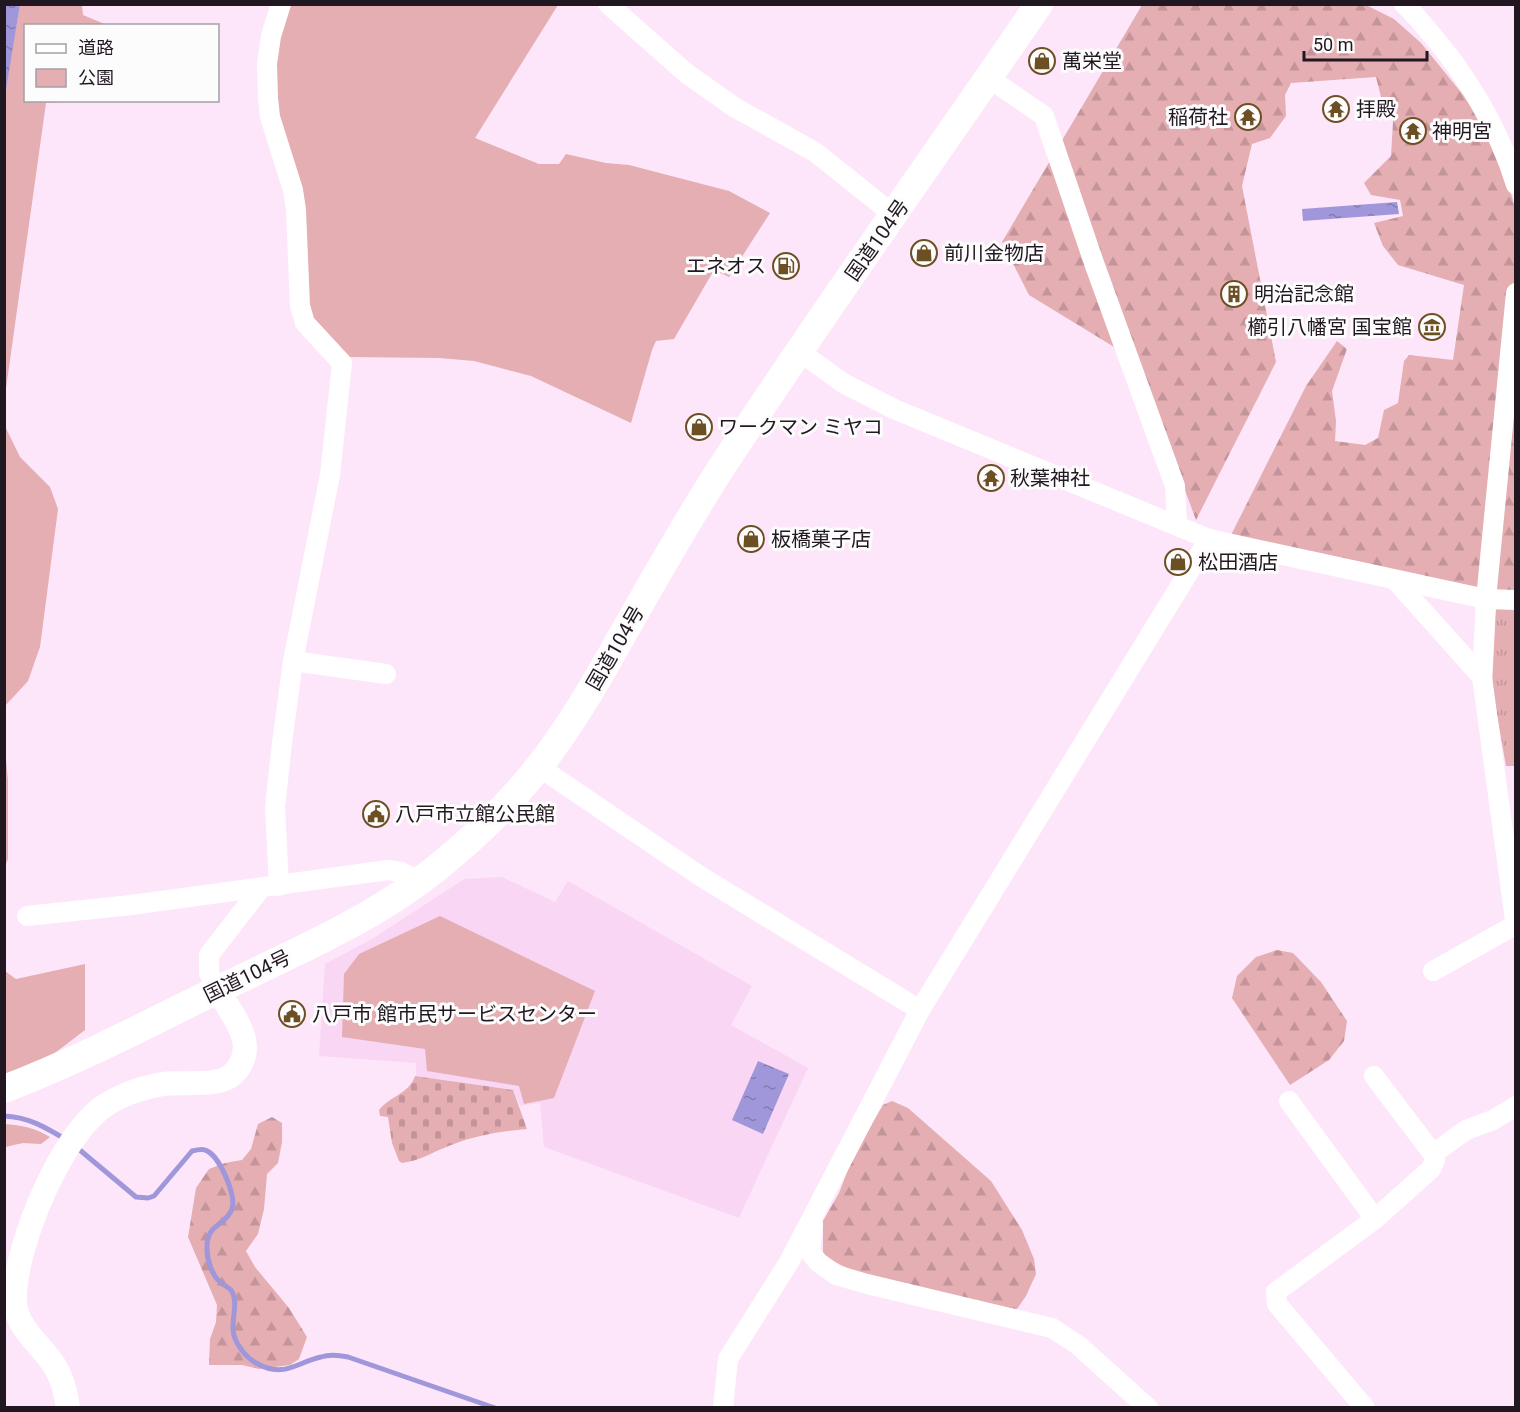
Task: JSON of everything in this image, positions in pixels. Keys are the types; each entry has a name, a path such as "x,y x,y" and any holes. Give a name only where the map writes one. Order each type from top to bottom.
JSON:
{"highway":[{"name":"国道104号","path":"4,1089 43,1074 350,924 420,881 455,853 514,797 539,767 588,696 660,568 717,475 799,351 1039,4"}],"main road":[{"path":"68,1407 61,1380 53,1364 27,1334 16,1313 15,1283 24,1242 56,1168 79,1131 100,1109 127,1092 165,1083 214,1082 232,1076 243,1063 246,1047 243,1030 217,990"}],"street":[{"path":"217,990 209,973 209,955 270,887 275,807 293,661 330,475 342,363 305,324 300,306 293,190 270,117 267,98 267,64 271,36 281,4"},
{"path":"608,4 686,73 734,107 815,152 894,215"},
{"path":"1404,4 1445,50 1479,103 1502,149 1515,185"},
{"path":"989,78 1044,116 1094,263 1175,486 1177,525"},
{"path":"1433,971 1515,926 1482,677 1486,599 1515,293"},
{"path":"799,351 843,383 894,409 1209,540 1486,599 1515,600"},
{"path":"723,1407 728,1359 789,1262 920,1010 1209,540"},
{"path":"1396,580 1482,677"},
{"path":"293,661 386,674"},
{"path":"539,767 700,876 920,1010"},
{"path":"27,916 131,905 388,870 401,872 420,881"},
{"path":"1365,1407 1277,1304 1276,1292 1375,1219 1431,1169 1435,1160 1433,1154 1374,1076"},
{"path":"1288,1101 1375,1219"},
{"path":"1433,1154 1466,1130 1493,1120 1515,1106"},
{"path":"814,1213 810,1252 818,1262 836,1275 1052,1328 1078,1345 1148,1407"}],"shaded area":[{"path":"502,877 555,902 568,881 752,986 731,1025 808,1068 739,1218 544,1147 540,1103 520,1106 513,1090 416,1076 416,1063 319,1056 325,964 372,939 464,879"}],"green space":[{"path":"20,5 82,5 83,15 105,24 24,24 24,102 65,102 46,103 5,396 4,95"},
{"path":"290,5 558,5 475,138 539,164 559,164 566,154 606,163 629,165 729,191 770,213 729,277 714,270 674,339 656,341 631,423 531,376 474,361 439,358 348,357 314,322 308,305 280,121 274,62"},
{"path":"1142,5 1366,5 1394,19 1421,43 1464,96 1499,150 1515,208 1515,594 1506,594 1231,535 1306,386 1337,341 1347,349 1332,391 1336,421 1335,441 1365,445 1378,438 1384,410 1398,403 1404,361 1409,355 1453,360 1464,285 1398,265 1383,246 1374,223 1403,216 1400,200 1371,195 1364,183 1391,156 1394,105 1382,101 1376,77 1291,83 1285,95 1286,116 1270,138 1252,144 1242,186 1276,362 1196,520 1137,361 1029,295 1002,242"},
{"path":"5,426 20,457 50,487 58,509 40,647 28,681 5,706"},
{"path":"1496,608 1515,609 1515,766 1506,766 1492,687"},
{"path":"4,738 8,780 8,859 5,866"},
{"path":"440,916 595,991 554,1098 524,1104 519,1086 427,1071 425,1049 342,1037 344,974 359,954"},
{"path":"1277,950 1293,953 1321,982 1347,1021 1344,1041 1329,1060 1290,1085 1232,998 1237,976 1256,957"},
{"path":"85,964 85,1030 5,1091 5,971 16,979"},
{"path":"415,1076 513,1090 527,1129 472,1138 416,1160 402,1163 392,1143 388,1117 380,1116 379,1110 404,1091"},
{"path":"892,1101 908,1108 991,1181 1022,1230 1034,1259 1036,1274 1017,1309 908,1287 856,1271 823,1253 823,1221 839,1193 854,1154 883,1105"},
{"path":"272,1117 282,1123 282,1142 278,1163 267,1174 264,1209 258,1234 246,1251 255,1267 289,1308 307,1337 299,1359 290,1365 259,1369 242,1365 209,1365 210,1339 216,1322 217,1305 188,1237 196,1188 209,1169 242,1160 251,1149 258,1124"},
{"path":"4,1124 39,1131 50,1137 41,1144 23,1143 5,1147"}],"water":[{"path":"4,5 20,5 5,95"},
{"path":"1397,202 1399,214 1303,221 1302,209"},
{"path":"758,1061 789,1074 763,1134 732,1120"}],"waterway":[{"path":"4,1116 29,1121 65,1139"},
{"path":"75,1146 136,1197 154,1196 192,1151 205,1150 216,1159 226,1176 233,1203 229,1215 210,1234 208,1258 215,1275 233,1294 235,1303 233,1331 237,1342 243,1352 256,1363 275,1370 290,1368 324,1356 344,1356 495,1408"}],"place":[{"name":"萬栄堂","path":"1042,61"},
{"name":"拝殿","path":"1336,109"},
{"name":"稲荷社","path":"1248,117"},
{"name":"神明宮","path":"1413,131"},
{"name":"前川金物店","path":"924,253"},
{"name":"エネオス","path":"786,266"},
{"name":"明治記念館","path":"1234,294"},
{"name":"櫛引八幡宮 国宝館","path":"1432,327"},
{"name":"ワークマン ミヤコ","path":"699,427"},
{"name":"秋葉神社","path":"991,478"},
{"name":"板橋菓子店","path":"751,539"},
{"name":"松田酒店","path":"1178,562"},
{"name":"八戸市立館公民館","path":"376,814"},
{"name":"八戸市 館市民サービスセンター","path":"292,1014"}]}
